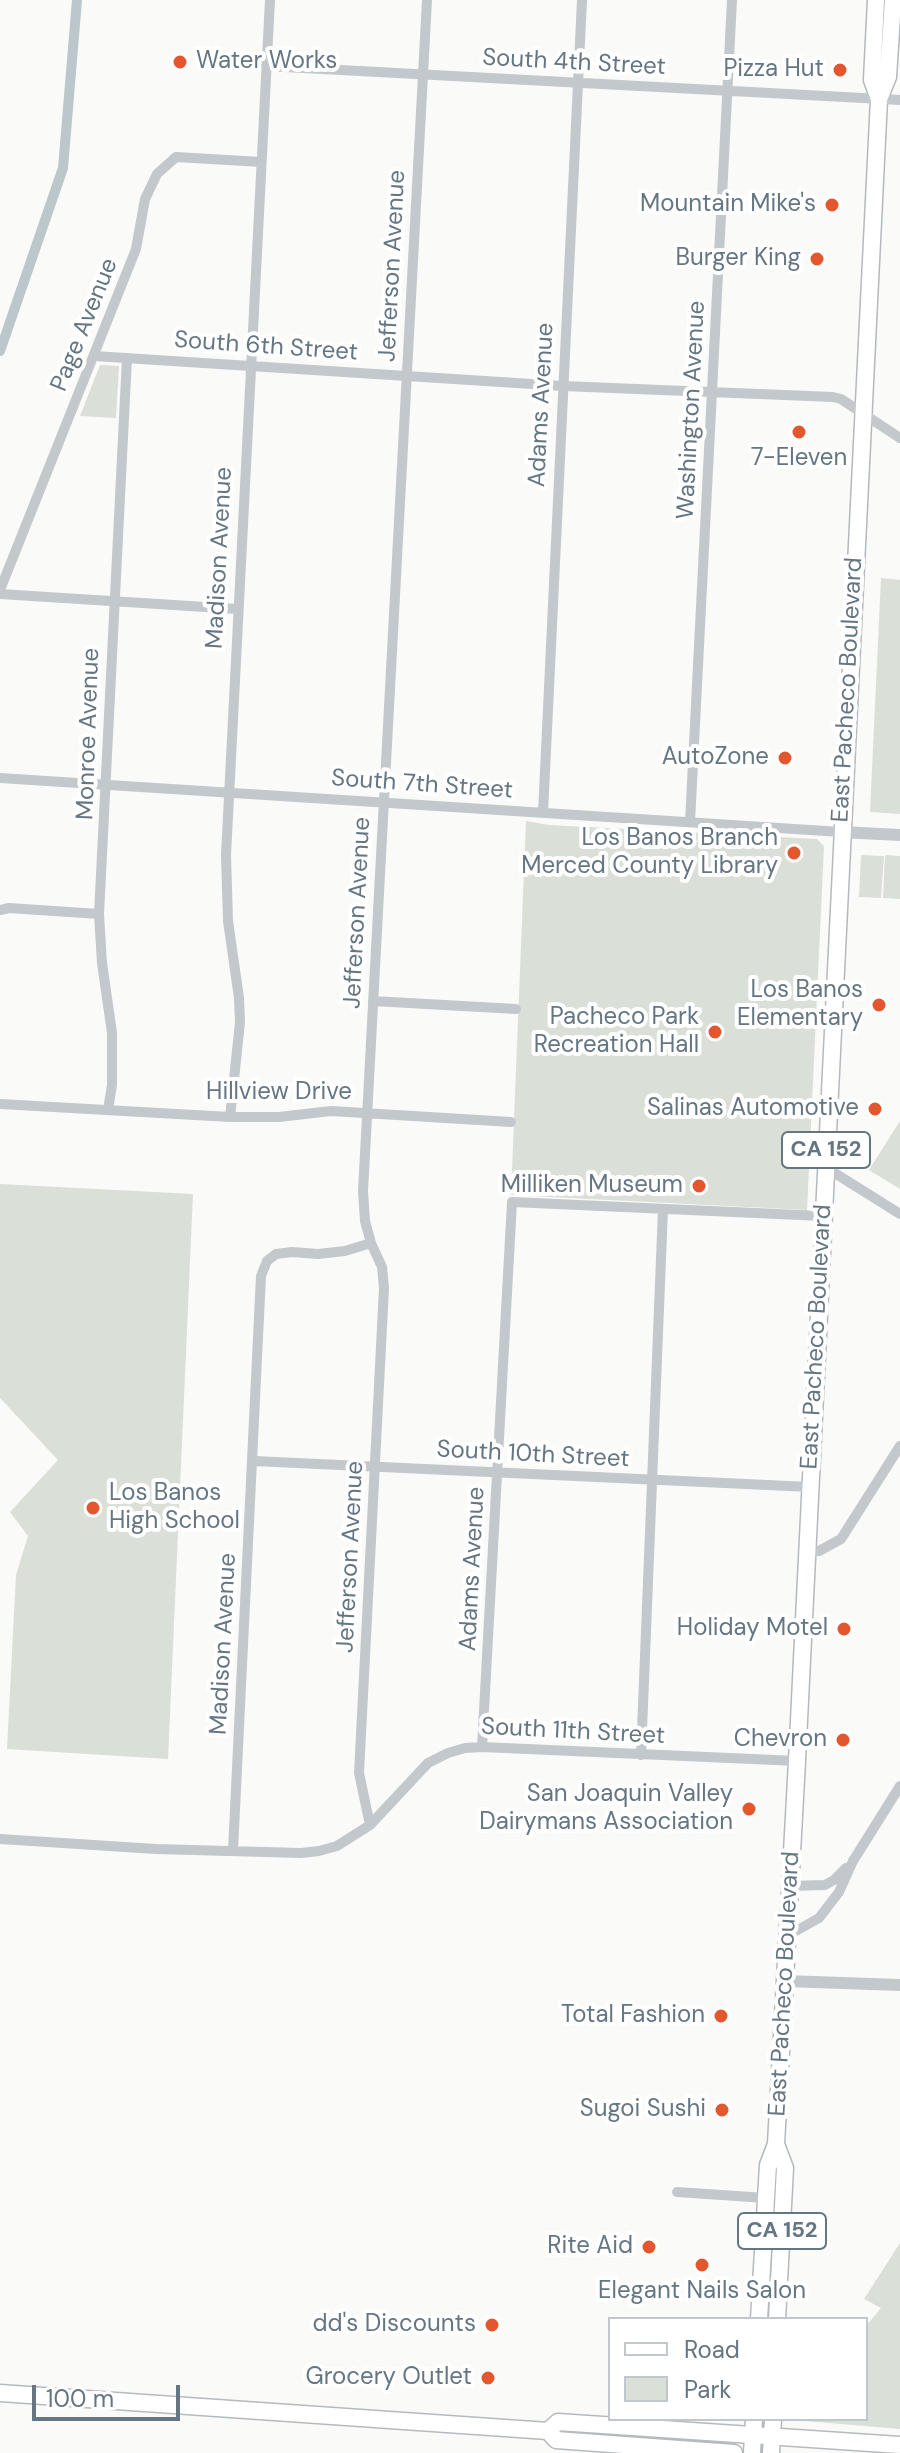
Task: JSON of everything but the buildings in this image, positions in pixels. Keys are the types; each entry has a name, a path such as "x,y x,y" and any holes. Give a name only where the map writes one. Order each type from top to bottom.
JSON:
{"main road":[{"name":"East Pacheco Boulevard","path":"876,0 872,80 879,99"},
{"path":"884,0 884,23 891,33"},
{"name":"East Pacheco Boulevard","path":"759,2317 768,2165 776,2144 797,1761 879,99 888,77 893,0"},
{"name":"East Pacheco Boulevard","path":"776,2144 785,2168 777,2317"},
{"path":"766,2198 773,2205 774,2257 780,2274"},
{"path":"0,2393 548,2431 556,2440 734,2453"},
{"path":"548,2431 558,2422 772,2427 900,2445"},
{"path":"752,2453 753,2427"},
{"path":"771,2453 772,2427"}],"street":[{"name":"Madison Avenue","path":"230,1117 240,1022 226,882 237,609 270,0"},
{"name":"Jefferson Avenue","path":"370,1825 359,1773 384,1288 382,1267 365,1221 363,1191 427,0"},
{"name":"Adams Avenue","path":"543,813 582,0"},
{"name":"Washington Avenue","path":"690,822 732,0"},
{"name":"South 4th Street","path":"266,66 900,100"},
{"name":"Page Avenue","path":"0,592 136,249 145,199 157,174 176,157 261,162"},
{"name":"South 6th Street","path":"94,356 563,386 833,397 900,438"},
{"name":"Monroe Avenue","path":"108,1110 112,1085 112,1033 99,914 127,358"},
{"path":"0,592 237,609"},
{"name":"South 7th Street","path":"0,778 841,832"},
{"path":"841,832 900,835"},
{"path":"0,910 99,914"},
{"path":"373,1001 516,1009"},
{"name":"Hillview Drive","path":"0,1104 230,1117 279,1117 331,1111 511,1122"},
{"path":"825,1167 900,1214"},
{"name":"Adams Avenue","path":"482,1747 512,1202 663,1209"},
{"path":"641,1755 663,1209 822,1216"},
{"name":"Madison Avenue","path":"233,1850 261,1276 267,1261 276,1254 345,1251 371,1243"},
{"path":"807,1551 819,1551 841,1539 900,1446"},
{"name":"South 10th Street","path":"254,1461 810,1487"},
{"name":"South 11th Street","path":"0,1839 156,1849 319,1851 337,1846 370,1825 428,1763 448,1753 482,1747 797,1761"},
{"path":"787,1936 819,1918 839,1892 853,1861 900,1786"},
{"path":"790,1886 825,1885 853,1861"},
{"path":"785,1981 900,1985"},
{"path":"677,2192 766,2198"}],"green space":[{"path":"100,365 119,366 116,418 80,416"},
{"path":"881,578 900,580 900,814 870,812"},
{"path":"526,821 549,825 817,839 824,846 807,1210 511,1195"},
{"path":"861,855 884,856 881,898 859,897"},
{"path":"885,855 900,856 900,899 883,898"},
{"path":"900,1121 900,1189 869,1170"},
{"name":"Los Banos High School","path":"0,1184 193,1194 168,1759 7,1749 16,1575 28,1536 10,1512 58,1460 0,1398"},
{"path":"900,2243 900,2429 806,2421 868,2421 868,2324 881,2308 864,2299"}],"waterway":[{"path":"0,351 63,168 77,0"}],"place":[{"name":"Water Works","path":"180,62"},
{"name":"Pizza Hut","path":"840,70"},
{"name":"Mountain Mike's","path":"832,205"},
{"name":"Burger King","path":"817,259"},
{"name":"7-Eleven","path":"799,432"},
{"name":"AutoZone","path":"785,758"},
{"name":"Los Banos Branch Merced County Library","path":"794,853"},
{"name":"Los Banos Elementary","path":"879,1005"},
{"name":"Pacheco Park Recreation Hall","path":"715,1032"},
{"name":"Salinas Automotive","path":"875,1109"},
{"name":"Milliken Museum","path":"699,1186"},
{"name":"Los Banos High School","path":"93,1508"},
{"name":"Holiday Motel","path":"844,1629"},
{"name":"Chevron","path":"843,1740"},
{"name":"San Joaquin Valley Dairymans Association","path":"749,1809"},
{"name":"Total Fashion","path":"721,2016"},
{"name":"Sugoi Sushi","path":"722,2110"},
{"name":"Rite Aid","path":"649,2247"},
{"name":"Elegant Nails Salon","path":"702,2265"},
{"name":"dd's Discounts","path":"492,2325"},
{"name":"Grocery Outlet","path":"488,2378"}]}
